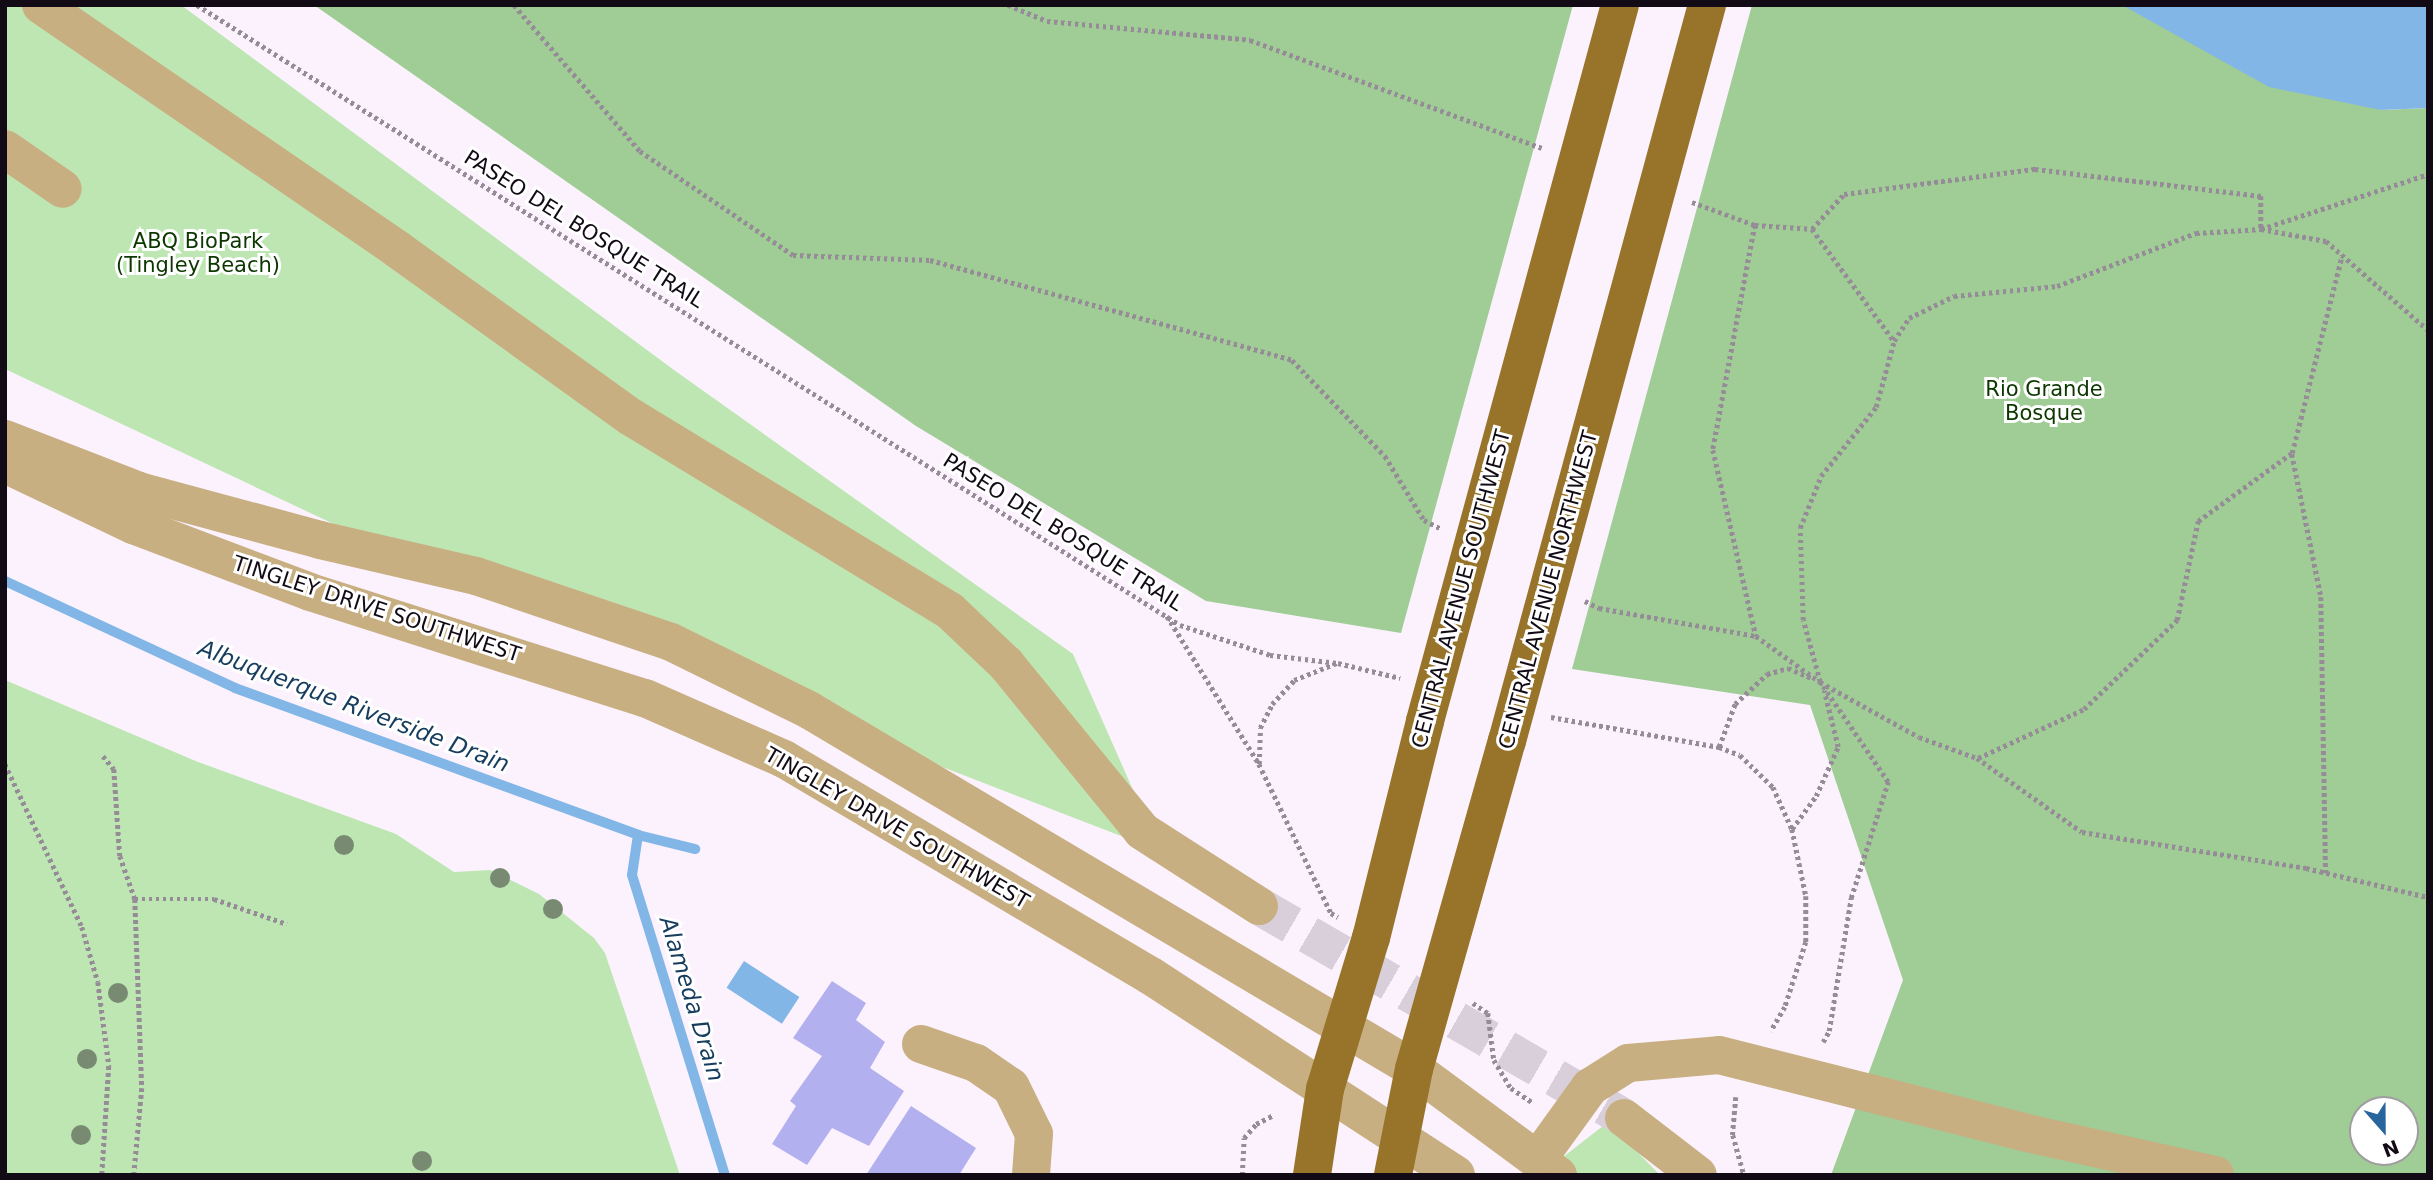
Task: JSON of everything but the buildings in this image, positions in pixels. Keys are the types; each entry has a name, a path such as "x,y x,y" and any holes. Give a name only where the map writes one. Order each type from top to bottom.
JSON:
{"main road":[{"name":"CENTRAL AVENUE SOUTHWEST","path":"1312,1175 1325,1089 1620,5"},
{"name":"CENTRAL AVENUE NORTHWEST","path":"1393,1175 1414,1069 1507,741 1707,5"}],"street":[{"path":"41,5 397,249 631,417 950,611 1006,664 1142,831 1259,906"},
{"path":"5,149 63,189"},
{"path":"5,439 139,491 526,590 671,642 809,710 1344,1027 1414,1069 1548,1167 1590,1087 1628,1063 1719,1055 2216,1175"},
{"name":"TINGLEY DRIVE SOUTHWEST","path":"5,464 145,530 310,592 645,698 784,759 1151,976 1457,1175"},
{"path":"921,1044 976,1063 1011,1087 1034,1134 1031,1175"},
{"path":"1624,1118 1698,1175"}],"path":[{"name":"PASEO DEL BOSQUE TRAIL","path":"197,5 1166,616 1221,640 1269,655 1338,663 1402,679"},
{"path":"514,5 640,150 793,255 930,260 1292,360 1384,456 1423,520 1447,531"},
{"path":"1812,229 1844,194 2035,169 2262,196 2261,229"},
{"path":"2261,229 2428,174"},
{"path":"1755,225 1812,229 1894,341"},
{"path":"1792,829 1816,796 1838,747 1833,713 1820,682 1803,621 1800,528 1821,476 1876,407 1894,341 1909,318 1954,296 2057,286 2196,233 2261,229 2326,241 2428,330"},
{"path":"2326,873 2321,597 2292,453 2342,255"},
{"path":"1977,758 2084,709 2177,620 2198,521 2292,453"},
{"path":"1576,596 1599,608 1756,636"},
{"path":"1166,616 1259,764 1331,913"},
{"path":"1259,764 1260,728 1272,704 1294,680 1338,663"},
{"path":"1719,747 1735,704 1766,674 1788,668 1820,682 1919,737 1977,758 2081,832 2326,873 2428,897"},
{"path":"1804,1076 1829,1031 1851,898 1888,782 1820,682"},
{"path":"1544,715 1719,747 1740,755 1773,788 1792,829 1806,896 1806,942 1785,1007 1739,1086 1733,1113 1733,1135 1744,1175"},
{"path":"103,756 114,769 120,856 135,899 142,1088 134,1175"},
{"path":"5,764 82,927 98,982 109,1066 102,1175"},
{"path":"135,899 214,899 287,924"},
{"path":"1488,1013 1494,1060"},
{"path":"1242,1175 1244,1138 1255,1124 1274,1115"}],"green space":[{"name":"ABQ BioPark (Tingley Beach)","path":"5,5 181,5 674,370 1073,654 1160,851 427,568 5,369"},
{"path":"314,5 1573,5 1401,633 1206,601 916,426"},
{"name":"Rio Grande Bosque","path":"1752,5 2122,5 2381,110 2428,108 2428,1175 1831,1175 1903,980 1810,705 1572,669"},
{"path":"5,680 198,762 396,834 454,872 490,870 539,894 594,938 605,953 680,1175 5,1175"},
{"path":"1608,1122 1660,1175 1540,1175"}],"water":[{"path":"2122,5 2428,5 2428,108 2381,110 2269,87"},
{"path":"744,961 799,997 782,1024 727,988"}],"waterway":[{"name":"Albuquerque Riverside Drain","path":"5,581 235,688 638,835 695,849"},
{"name":"Alameda Drain","path":"638,835 632,875 725,1175"}],"tunnel":[{"path":"1259,906 1624,1118"}]}
